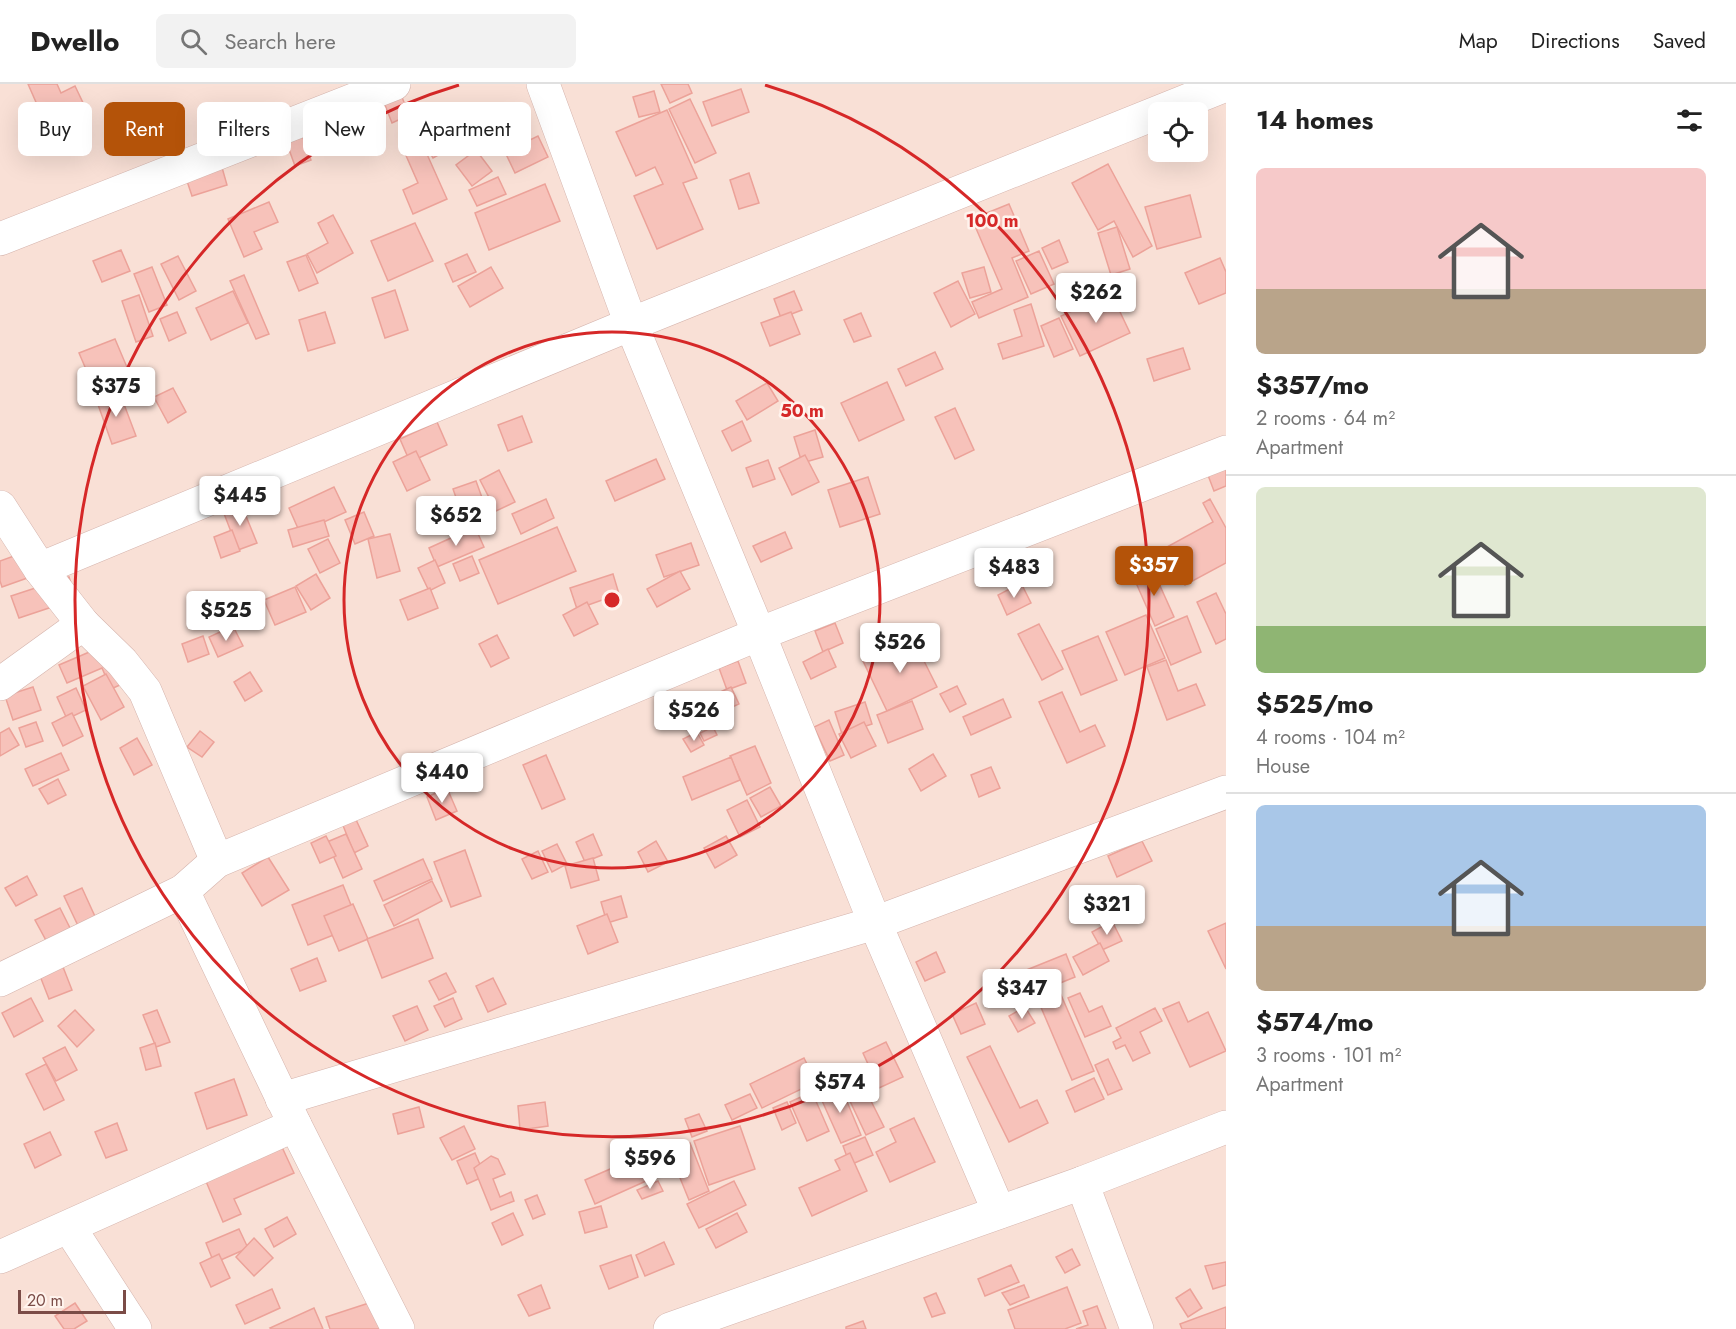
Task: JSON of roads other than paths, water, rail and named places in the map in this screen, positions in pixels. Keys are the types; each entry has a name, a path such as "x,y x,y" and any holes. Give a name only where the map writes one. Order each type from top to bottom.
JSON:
{"street":[{"path":"0,239 394,84"},
{"path":"543,84 631,324 875,923 999,1212"},
{"path":"40,569 631,324 1226,85"},
{"path":"0,980 183,891 217,861 759,634 1226,452"},
{"path":"0,507 40,569 84,624 122,662 145,692 217,861"},
{"path":"0,684 84,624"},
{"path":"0,1257 69,1227 289,1112 875,923 1226,792"},
{"path":"183,891 289,1112 398,1329"},
{"path":"670,1329 1082,1183 1226,1127"},
{"path":"1082,1183 1137,1329"},
{"path":"69,1227 135,1329"}]}
